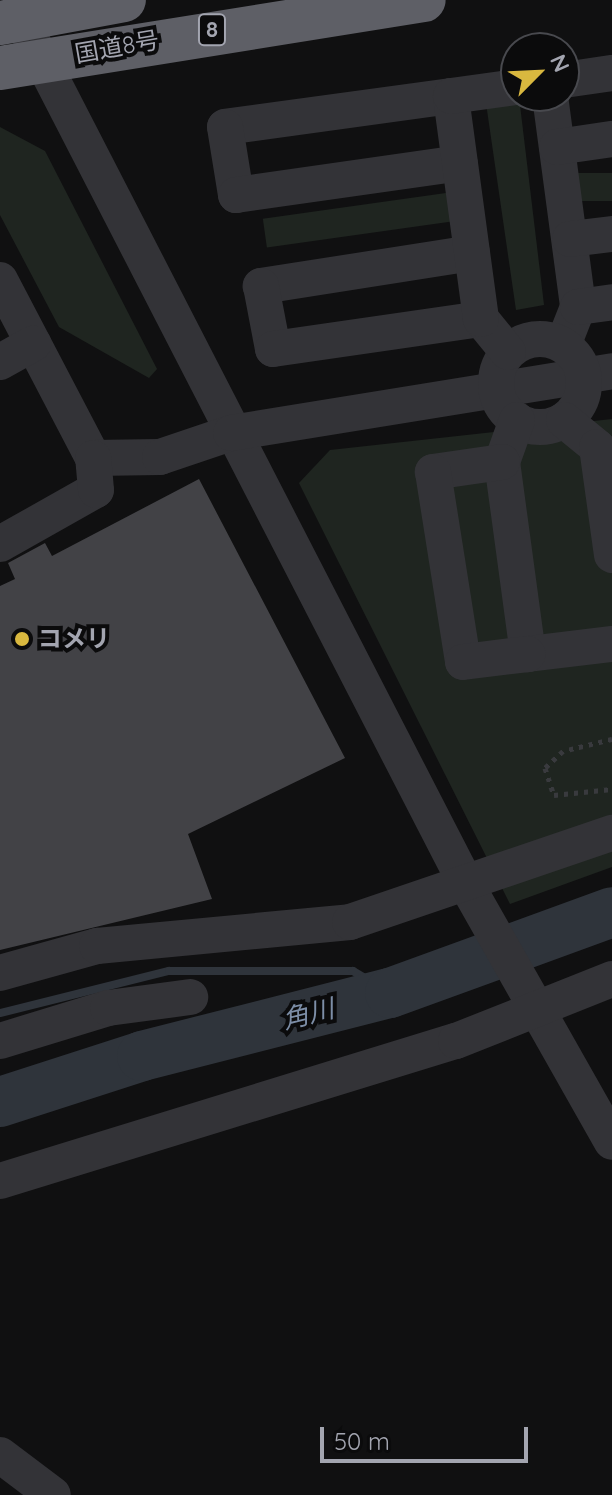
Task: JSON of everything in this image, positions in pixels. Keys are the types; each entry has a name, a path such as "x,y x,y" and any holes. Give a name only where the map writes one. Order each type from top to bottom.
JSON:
{"highway":[{"name":"国道8号","path":"10,14 124,0"},
{"name":"国道8号","path":"20,64 424,0"}],"street":[{"path":"10,14 20,64 231,433 466,884 534,1008 610,1136"},
{"path":"580,78 612,73"},
{"path":"460,163 236,195 225,127 500,89"},
{"path":"451,96 481,319 508,352"},
{"path":"552,112 570,239 595,304 563,345"},
{"path":"557,147 612,139"},
{"path":"570,239 612,234"},
{"path":"472,253 261,286 273,349 481,319"},
{"path":"0,280 93,458 96,490 0,544"},
{"path":"492,390 508,352 532,338 563,345 600,373"},
{"path":"0,362 33,344"},
{"path":"492,390 517,420 541,427 564,420 577,409 600,373"},
{"path":"93,458 160,457 231,433 600,373"},
{"path":"517,420 502,462 528,654"},
{"path":"564,420 605,446 612,555"},
{"path":"502,462 433,472 463,662 612,644"},
{"path":"0,973 97,946 350,922 612,833"},
{"path":"0,1181 534,1008 612,979"},
{"path":"0,1041 108,1008 190,997"},
{"path":"0,1455 53,1495"}],"path":[{"path":"612,739 563,751 545,768 554,795 612,789"}],"shaded area":[{"path":"500,100 500,112 521,112 544,305 516,310 486,103"},
{"path":"0,127 45,151 157,369 149,378 59,327 0,215"},
{"path":"574,173 612,173 612,201 574,201"},
{"path":"453,192 457,221 267,247 263,219"},
{"path":"612,419 612,867 510,904 299,483 330,450"}],"building":[{"path":"199,479 345,758 188,834 212,899 0,950 0,586 15,579 8,563 45,543 52,556"}],"waterway":[{"name":"角川","path":"0,1102 142,1056 390,993 612,912"},
{"path":"0,1013 169,971 353,971 390,993"}],"place":[{"name":"コメリ","path":"22,639"}]}
